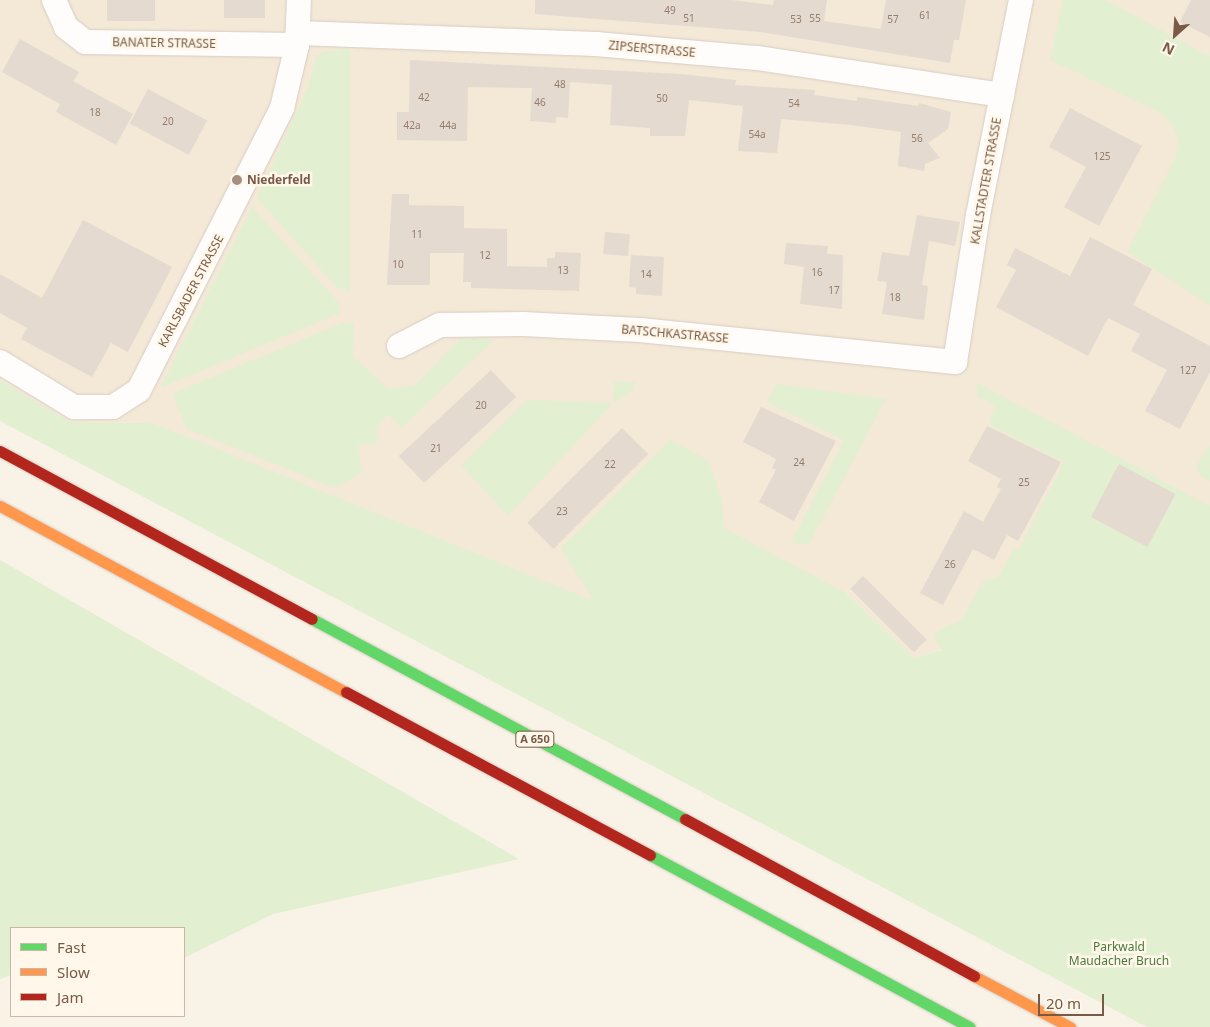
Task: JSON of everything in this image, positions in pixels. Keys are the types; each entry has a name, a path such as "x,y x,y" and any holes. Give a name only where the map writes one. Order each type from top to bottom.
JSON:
{"highway":[{"name":"A 650","path":"0,451 1070,1027"},
{"path":"0,506 970,1027"}],"street":[{"name":"BANATER STRASSE","path":"54,0 66,27 86,42 298,39"},
{"name":"KARLSBADER STRASSE","path":"0,362 74,406 113,407 139,390 282,108 298,39 299,0"},
{"name":"KALLSTADTER STRASSE","path":"955,362 1002,95 1021,0"},
{"name":"ZIPSERSTRASSE","path":"298,39 596,44 757,58 1002,95"},
{"name":"BATSCHKASTRASSE","path":"399,346 440,325 523,324 640,330 955,362"}],"shaded area":[{"path":"0,0 1210,0 1210,522 1077,608 914,658 846,593 595,602 153,423 70,422 0,380"}],"green space":[{"path":"1063,0 1106,0 1210,57 1210,305 1127,252 1175,159 1179,142 1172,124 1159,112 1050,60"},
{"path":"350,49 350,293 336,286 257,198 309,85 316,57 325,51"},
{"path":"252,207 339,303 340,313 160,388"},
{"path":"343,323 354,324 353,356 388,389 415,385 461,338 494,340 402,427 388,414 377,427 377,444 358,445 362,473 335,488 187,429 172,394"},
{"name":"Parkwald Maudacher Bruch","path":"0,380 70,422 153,423 594,601 561,548 670,440 708,460 722,499 724,528 846,593 914,658 942,650 932,634 962,619 983,581 998,578 1013,549 1018,551 1064,462 989,424 995,406 977,396 977,383 1210,506 1210,1027 1147,1027 0,421"},
{"path":"614,381 635,382 635,389 613,403"},
{"path":"777,384 886,399 809,544 791,543 844,440 767,402"},
{"path":"527,400 613,403 508,516 461,465"},
{"path":"1210,445 1210,481 1201,477 1196,466"},
{"path":"0,560 519,859 273,914 185,958 185,927 10,927 10,975 0,979"}],"building":[{"path":"107,0 155,0 155,21 107,21"},
{"path":"224,0 265,0 265,18 224,18"},
{"path":"535,0 732,0 773,5 774,0 827,0 824,21 881,29 886,0 966,0 959,40 954,40 950,63 761,32 535,14"},
{"path":"1191,0 1210,0 1210,37 1180,22"},
{"path":"20,39 79,72 73,81 133,114 116,145 56,112 60,104 2,72"},
{"path":"410,60 680,74 736,80 735,85 815,90 814,95 857,101 857,97 918,106 919,103 951,112 948,129 928,143 940,158 925,164 924,171 898,166 901,132 851,125 781,119 777,153 738,151 743,106 689,100 685,136 650,136 650,128 610,125 612,85 570,82 568,118 556,117 556,123 530,121 532,88 468,87 467,141 397,140 397,112 409,112"},
{"path":"148,89 207,120 189,155 130,123"},
{"path":"1070,108 1142,146 1099,226 1064,207 1086,167 1049,147"},
{"path":"392,194 409,194 409,205 464,206 464,228 507,229 507,266 547,267 547,258 555,258 555,252 581,253 579,291 471,288 471,282 463,282 464,253 430,253 430,285 387,285"},
{"path":"917,215 960,222 955,246 929,241 922,285 928,286 924,320 882,314 887,282 877,281 882,252 909,256"},
{"path":"83,220 172,267 128,352 111,343 92,377 21,339 27,328 0,313 0,274 42,298"},
{"path":"605,232 630,234 628,256 603,254"},
{"path":"1090,237 1152,269 1133,305 1210,346 1210,372 1180,429 1145,411 1167,370 1131,351 1140,334 1108,318 1088,356 996,307 1016,270 1007,265 1015,248 1070,276"},
{"path":"786,243 828,246 827,254 843,255 842,309 800,304 804,267 784,264"},
{"path":"631,255 664,257 662,296 636,294 636,288 629,287"},
{"path":"491,370 516,397 424,483 399,456"},
{"path":"761,407 836,441 794,521 759,502 776,470 772,468 776,459 743,442"},
{"path":"987,426 1061,462 1018,541 1007,535 994,560 973,549 943,605 920,593 964,511 983,522 1001,489 997,487 1001,479 968,461"},
{"path":"622,428 648,454 553,549 527,523"},
{"path":"1119,464 1176,494 1147,547 1091,517"},
{"path":"863,576 927,640 914,652 850,589"}],"traffic: fast":[{"path":"312,619 685,819"},
{"path":"650,855 970,1027"}],"traffic: slow":[{"path":"0,506 346,692"},
{"path":"974,976 1070,1027"}],"traffic: jam":[{"path":"0,451 312,619"},
{"path":"346,692 650,855"},
{"path":"685,819 974,976"}],"place":[{"name":"Niederfeld","path":"237,180"}]}
